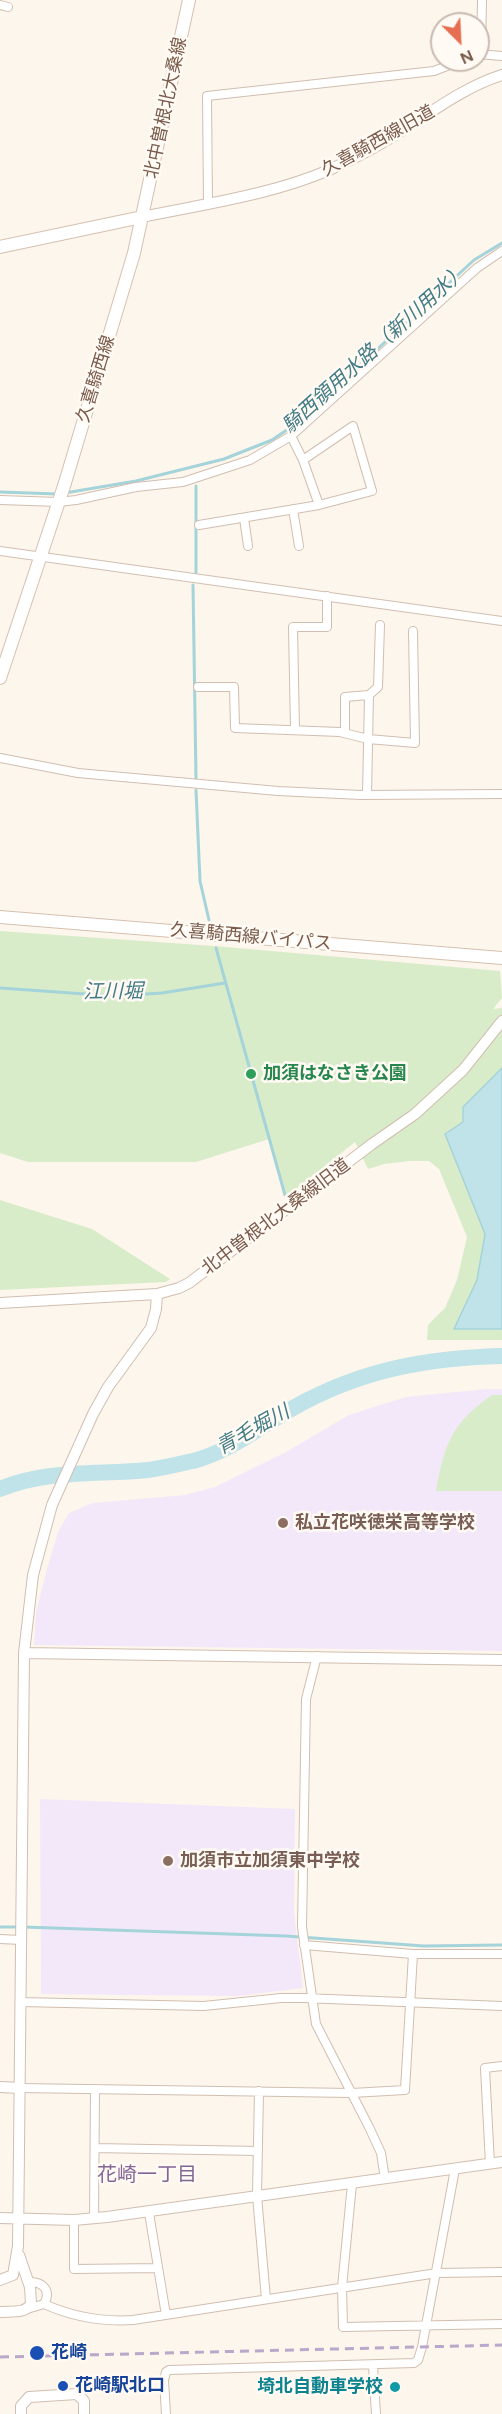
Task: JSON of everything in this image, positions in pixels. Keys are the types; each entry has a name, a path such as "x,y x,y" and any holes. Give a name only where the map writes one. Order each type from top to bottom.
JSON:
{"main road":[{"name":"北中曽根北大桑線","path":"142,217 189,0"},
{"path":"0,247 142,217"},
{"name":"久喜騎西線","path":"0,678 64,486 134,253 142,217"},
{"name":"久喜騎西線バイパス","path":"0,917 502,958"}],"street":[{"path":"208,203 207,96 430,71"},
{"name":"久喜騎西線旧道","path":"142,217 277,188 330,169 396,135 459,94 502,75"},
{"path":"0,500 59,502 136,487 183,482 250,460 291,436 483,263 502,251"},
{"path":"200,525 319,505 372,490 353,426 303,460"},
{"path":"291,436 303,460 319,505"},
{"path":"293,509 299,546"},
{"path":"244,518 248,546"},
{"path":"0,551 502,621"},
{"path":"295,730 293,627 327,627 327,596"},
{"path":"345,733 345,697 369,695 378,687 380,625"},
{"path":"198,687 234,687 236,728 345,733 368,739 415,743 413,631"},
{"path":"367,795 369,695"},
{"path":"0,758 48,769 133,779 278,791 367,795 502,794"},
{"name":"北中曽根北大桑線旧道","path":"0,1303 157,1294 179,1288 372,1144 416,1114 463,1070 502,1021"},
{"path":"27,2309 31,2304 32,2296 21,2265 18,2218 24,1653 33,1575 52,1505 71,1459 108,1387 151,1328 157,1294"},
{"path":"24,1653 502,1660"},
{"path":"316,1656 306,1699 302,1927 304,1945 316,2024 381,2153 386,2179"},
{"path":"0,1939 21,1940"},
{"path":"304,1945 412,1954 502,1954"},
{"path":"0,2087 352,2093 405,2090 412,1954"},
{"path":"20,2002 204,2006 281,1998 312,1998 502,2006"},
{"path":"490,2164 485,2068 502,2066"},
{"path":"94,2219 95,2089"},
{"path":"259,2091 257,2196 266,2300"},
{"path":"95,2148 258,2151"},
{"path":"0,2218 94,2219 502,2162"},
{"path":"165,2414 164,2380 169,2370 373,2366 414,2363 420,2355 455,2169"},
{"path":"352,2184 342,2287 343,2327 502,2324"},
{"path":"148,2212 166,2315"},
{"path":"74,2220 74,2269 158,2268"},
{"path":"0,2280 13,2275 18,2246"},
{"path":"0,2312 27,2309 44,2304 72,2315 110,2322 437,2273 502,2272"},
{"path":"28,2282 39,2283 45,2287 48,2295 44,2304"},
{"path":"373,2366 376,2414"},
{"path":"21,2414 21,2406 29,2397 76,2394 84,2401 84,2414"}],"shaded area":[{"name":"私立花咲徳栄高等学校","path":"502,1389 502,1651 34,1645 36,1613 47,1569 58,1532 69,1513 93,1503 185,1495 215,1487 286,1452 349,1415 406,1397"},
{"name":"加須市立加須東中学校","path":"40,1799 295,1809 294,1912 303,1988 238,1996 41,1994"}],"green space":[{"name":"加須はなさき公園","path":"0,931 214,946 500,971 502,998 493,1009 502,1008 502,1340 427,1340 428,1325 445,1308 457,1280 467,1237 439,1169 429,1161 384,1164 368,1169 355,1142 287,1196 269,1139 196,1162 28,1162 0,1153"},
{"path":"0,1200 92,1229 170,1279 166,1282 0,1290"},
{"path":"492,1395 502,1395 502,1491 436,1491 443,1460 452,1436 467,1415"}],"water":[{"path":"502,1068 502,1329 454,1329 477,1280 485,1234 445,1134 463,1122 463,1107"}],"waterway":[{"name":"騎西領用水路（新川用水）","path":"65,493 136,481 224,459 272,440 297,423 474,260 502,243"},
{"path":"196,486 196,573"},
{"name":"騎西領用水路（新川用水）","path":"0,492 58,494"},
{"path":"193,585 196,779"},
{"path":"196,790 200,881 209,920"},
{"path":"216,948 285,1195"},
{"name":"江川堀","path":"0,988 114,996 162,993 225,983"},
{"name":"青毛堀川","path":"0,1489 36,1478 148,1470 193,1461 232,1445 318,1395 369,1375 420,1363 502,1356"},
{"path":"0,1927 18,1927"},
{"path":"24,1927 286,1936 424,1946 502,1945"}],"railway":[{"path":"0,2357 502,2345"}],"place":[{"name":"加須はなさき公園","path":"251,1074"},
{"name":"私立花咲徳栄高等学校","path":"283,1523"},
{"name":"加須市立加須東中学校","path":"168,1861"},
{"name":"花崎","path":"37,2353"},
{"name":"花崎駅北口","path":"63,2386"},
{"name":"埼北自動車学校","path":"395,2387"}],"district":[{"name":"花崎一丁目","path":"147,2175"}]}
